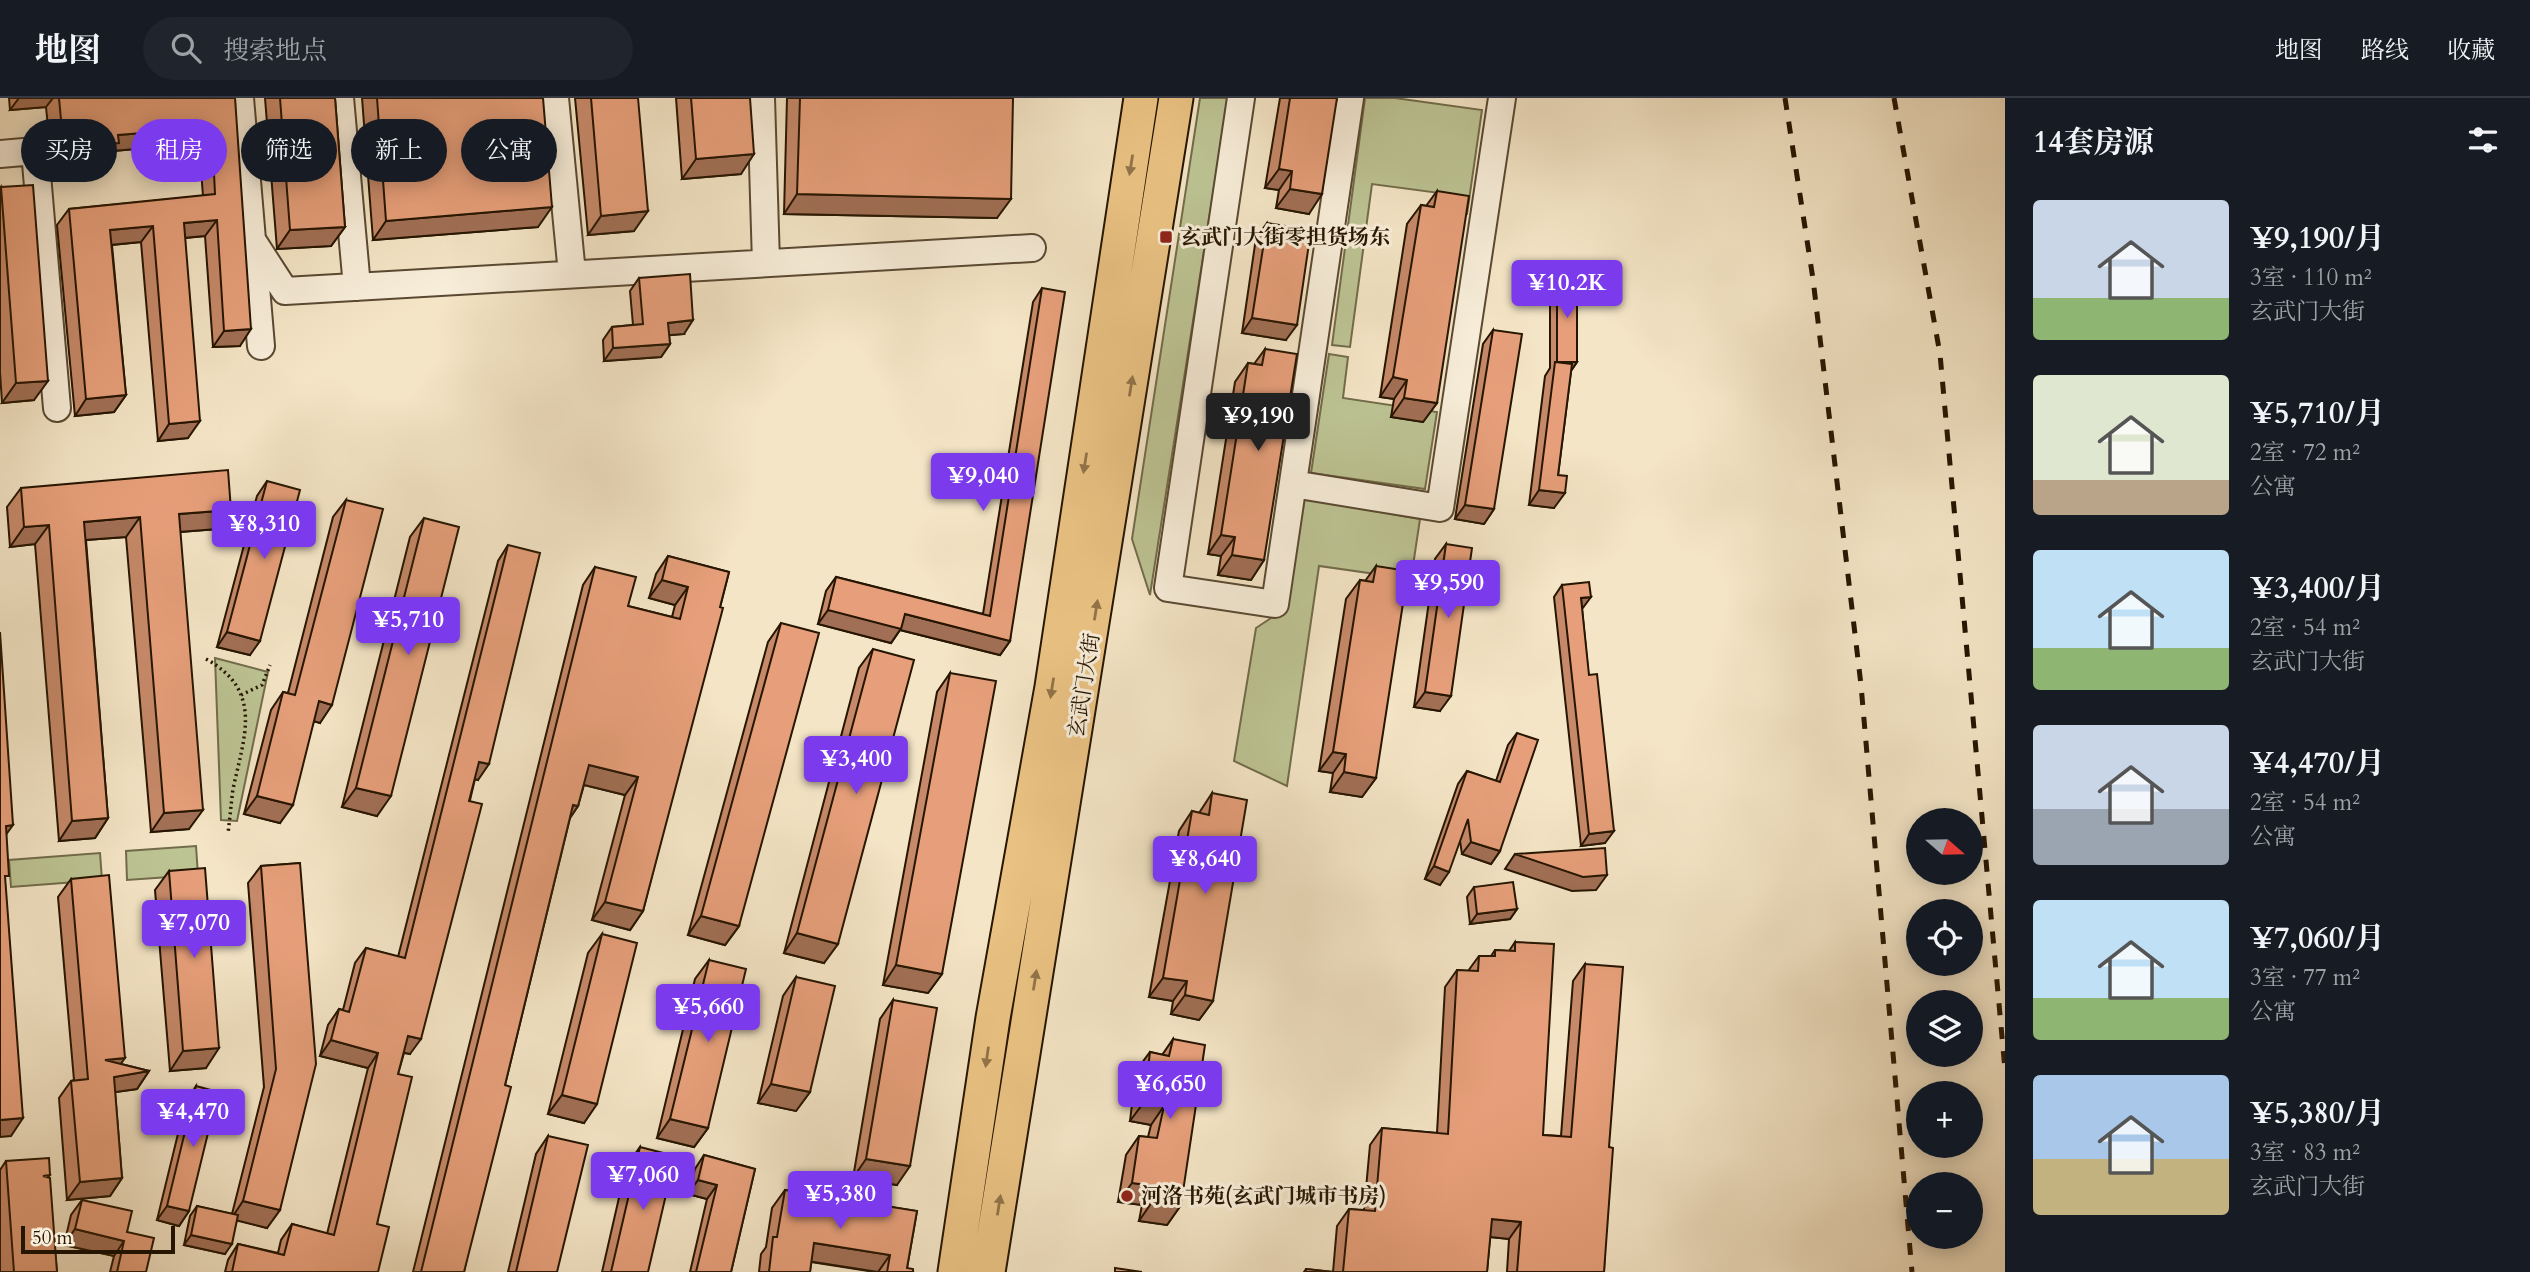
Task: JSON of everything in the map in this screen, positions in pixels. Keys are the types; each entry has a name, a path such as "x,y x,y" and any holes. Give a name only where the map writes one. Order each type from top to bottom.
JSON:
{"main road":[{"name":"玄武门大街","path":"954,1272 993,1018 1052,687 1142,98"},
{"name":"玄武门大街","path":"988,1272 1176,98"}],"lane":[{"path":"240,98 261,346"},
{"path":"340,98 357,287"},
{"path":"555,98 572,274"},
{"path":"761,98 766,263"},
{"path":"1241,98 1168,588 1275,604 1350,98"},
{"path":"1293,484 1440,508 1502,98"},
{"path":"0,154 35,151 57,408"},
{"path":"252,240 285,291 1032,248"}],"path":[{"path":"206,659 236,681 246,729 228,833"},
{"path":"241,695 253,692 262,685 270,665"}],"green space":[{"path":"1200,98 1228,98 1150,595 1132,539"},
{"path":"1365,98 1395,98 1482,110 1467,214 1453,213 1455,195 1372,184 1350,347 1332,345"},
{"path":"1329,354 1348,357 1343,398 1437,412 1425,489 1311,473"},
{"path":"1302,498 1420,519 1411,579 1319,566 1287,786 1234,761 1256,628 1280,612"},
{"path":"215,658 268,672 237,821 221,820"},
{"path":"196,846 198,875 127,880 126,851"},
{"path":"100,853 102,880 11,887 9,860"}],"building":[{"path":"59,98 235,98 251,329 224,331 217,220 184,223 200,421 169,424 153,226 110,230 126,395 86,399 69,209 215,194 214,182 227,182 227,119 131,119 131,134 118,135 117,143 117,119 61,119"},
{"path":"280,98 335,98 337,119 282,119"},
{"path":"377,98 543,98 545,119 461,119 461,182 550,182 552,207 386,221 383,182 447,182 447,119 379,119"},
{"path":"591,98 638,98 648,211 601,216"},
{"path":"691,98 750,98 754,154 696,159"},
{"path":"800,98 1013,98 1011,199 797,194"},
{"path":"1290,98 1337,98 1322,194 1290,189 1292,171 1279,169"},
{"path":"337,124 345,227 290,230 286,182 337,182"},
{"path":"33,185 48,381 16,383 1,187"},
{"path":"1437,191 1469,196 1437,403 1404,398 1407,380 1393,377 1421,205 1434,207"},
{"path":"1267,223 1311,230 1297,325 1252,318"},
{"path":"690,274 693,320 668,323 670,344 613,348 612,327 643,324 639,278"},
{"path":"1557,277 1577,277 1577,362 1557,362"},
{"path":"1042,288 1065,292 1010,641 905,614 901,629 828,610 836,577 990,616"},
{"path":"1493,330 1522,334 1494,509 1465,505"},
{"path":"1265,349 1297,354 1264,560 1232,555 1235,537 1221,535 1248,363 1262,365"},
{"path":"1555,362 1572,364 1558,475 1567,476 1565,493 1539,490"},
{"path":"228,470 231,510 179,514 203,810 164,813 140,517 84,522 108,818 72,821 49,525 24,527 21,488"},
{"path":"267,481 300,490 260,641 227,632"},
{"path":"346,500 383,509 332,705 319,701 293,805 257,796 283,692 295,695"},
{"path":"424,518 459,527 391,796 356,788"},
{"path":"1446,544 1472,548 1451,696 1425,692"},
{"path":"508,545 540,553 489,764 479,762 469,801 482,804 421,1039 408,1036 398,1074 412,1077 377,1224 389,1227 378,1272 232,1272 238,1244 284,1255 292,1224 334,1235 378,1053 331,1040 339,1009 349,1012 366,948 405,958"},
{"path":"668,556 729,572 720,607 723,608 643,911 605,902 638,777 589,765 578,806 573,805 505,1085 511,1087 464,1272 421,1272 595,567 636,577 628,606 680,619 688,587 662,580"},
{"path":"1376,566 1408,571 1376,778 1344,772 1346,754 1333,752 1360,580 1373,582"},
{"path":"1589,582 1591,597 1581,598 1589,675 1597,674 1614,831 1589,834 1562,585"},
{"path":"781,623 819,633 739,926 701,916"},
{"path":"0,632 13,825 6,826 9,876 5,876 23,1118 0,1120"},
{"path":"873,649 914,660 838,944 797,933"},
{"path":"950,673 996,681 942,974 896,965"},
{"path":"1517,733 1538,740 1500,851 1471,842 1468,819 1449,872 1434,866 1467,771 1500,782"},
{"path":"1212,793 1247,800 1213,1001 1185,995 1187,981 1163,978 1192,811 1209,815"},
{"path":"1605,848 1607,875 1583,877 1515,854"},
{"path":"300,863 316,1064 280,1210 243,1201 276,1069 261,866"},
{"path":"205,868 219,1048 183,1051 169,871"},
{"path":"109,875 125,1058 105,1060 149,1071 114,1077 122,1178 80,1182 71,1081 88,1079 71,879"},
{"path":"1513,882 1517,909 1477,914 1474,887"},
{"path":"602,934 637,943 597,1104 562,1095"},
{"path":"1515,942 1554,944 1543,1135 1571,1137 1585,964 1623,967 1609,1147 1613,1148 1604,1272 1517,1272 1521,1222 1492,1219 1487,1272 1343,1272 1349,1209 1375,1211 1382,1128 1448,1134 1457,970 1478,971 1479,956 1495,956 1495,950 1515,951"},
{"path":"709,960 746,969 708,1128 670,1119"},
{"path":"796,977 835,986 810,1092 771,1084"},
{"path":"893,1000 937,1008 910,1166 866,1159"},
{"path":"1173,1039 1205,1045 1181,1205 1152,1202 1155,1186 1132,1183 1139,1136 1157,1138 1164,1106 1144,1102 1150,1052 1169,1056"},
{"path":"196,1086 218,1092 189,1211 167,1206"},
{"path":"548,1136 588,1145 557,1272 516,1272"},
{"path":"640,1147 675,1156 648,1272 611,1272"},
{"path":"704,1155 755,1169 731,1272 696,1272 717,1185 698,1180"},
{"path":"49,1158 50,1175 43,1176 50,1178 57,1272 14,1272 6,1161"},
{"path":"785,1190 917,1211 907,1268 913,1269 913,1272 887,1272 890,1255 814,1243 810,1272 769,1272 773,1237 777,1237"},
{"path":"82,1200 132,1211 127,1232 154,1238 146,1272 117,1272 124,1241 75,1229"},
{"path":"197,1206 238,1215 232,1244 191,1235"},
{"path":"1115,1268 1142,1272 1115,1272"},
{"path":"1306,1269 1333,1272 1306,1272"}],"railway":[{"path":"1785,98 1813,279 1861,685 1912,1272"},
{"path":"1894,98 1940,354 2005,1070"}],"place":[{"name":"玄武门大街零担货场东","path":"1166,237"},
{"name":"河洛书苑(玄武门城市书房)","path":"1127,1196"}]}
